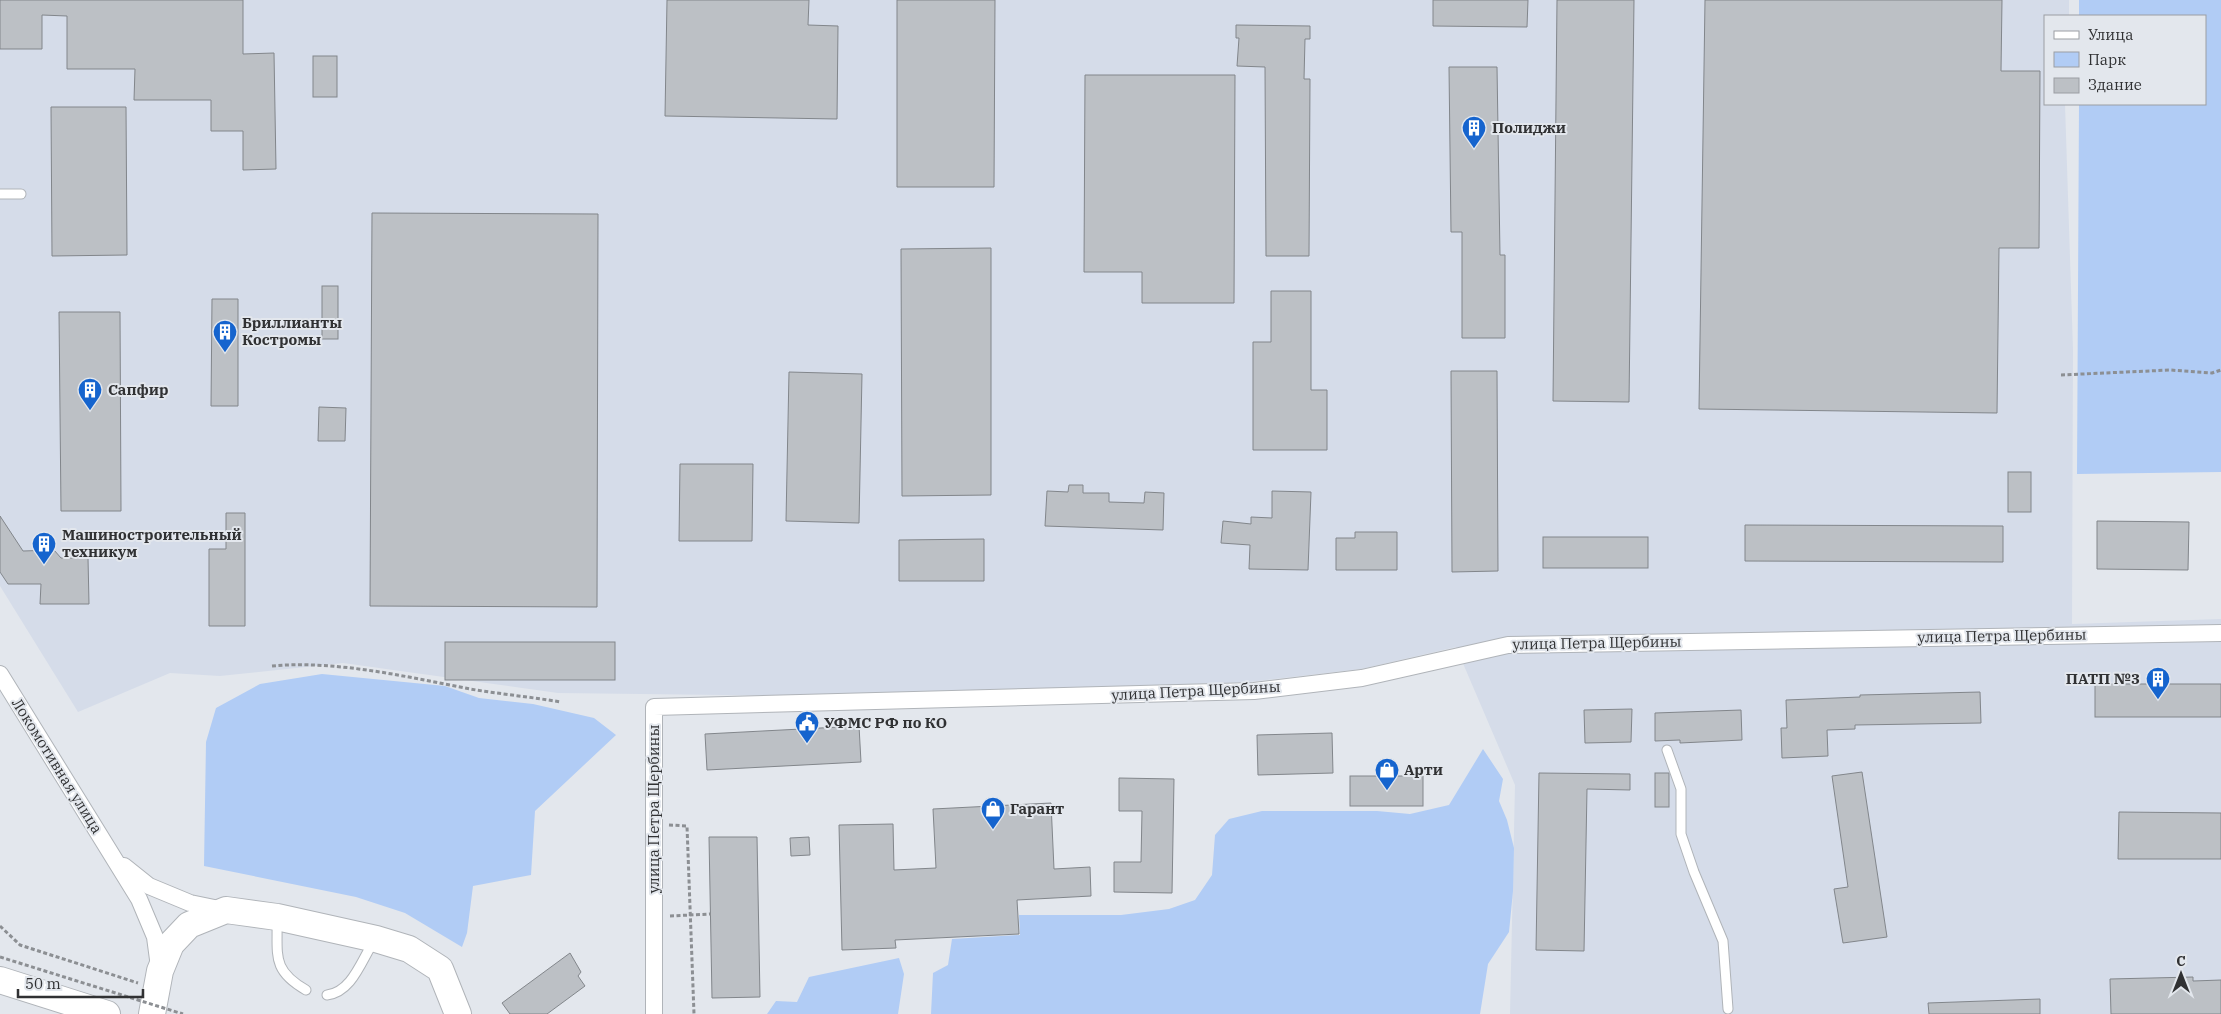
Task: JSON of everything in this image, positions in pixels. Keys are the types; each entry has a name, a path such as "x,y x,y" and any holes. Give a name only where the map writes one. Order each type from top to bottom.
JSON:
{"main road":[{"path":"152,1014 152,978 171,944 189,925 226,910 277,917 376,939 409,949 440,969 454,1009"},
{"path":"0,980 107,1014"}],"street":[{"name":"улица Петра Щербины","path":"654,1014 654,707 1254,691 1362,678 1508,645 2221,633"},
{"name":"Локомотивная улица","path":"0,674 139,898 154,936 152,978"},
{"path":"114,858 149,886 190,903 226,910"}],"lane":[{"path":"0,194 21,194"},
{"path":"1667,750 1681,789 1681,834 1723,941 1728,1009"},
{"path":"277,917 279,966 293,982 306,990"},
{"path":"327,995 337,994 347,987 376,939"}],"path":[{"path":"2061,376 2170,370 2212,373 2221,370"},
{"path":"272,666 292,664 317,665 405,675 472,689 561,702"},
{"path":"654,824 687,826 694,1014"},
{"path":"654,916 711,914"},
{"path":"0,926 20,945 152,978"},
{"path":"0,957 183,1014"}],"shaded area":[{"path":"0,0 2069,0 2069,15 2044,15 2044,105 2065,105 2073,350 2072,624 2221,619 2221,1014 1510,1014 1515,785 1456,647 1361,669 1249,682 808,696 558,693 343,663 220,676 170,673 78,712 0,586"}],"green space":[{"path":"2079,0 2221,0 2221,472 2077,474 2079,105 2206,105 2206,15 2079,15"},
{"path":"322,674 445,686 479,698 533,704 594,718 616,735 535,811 531,875 473,886 467,933 462,947 405,913 356,897 204,866 206,742 216,708 260,684"},
{"path":"1483,749 1503,779 1499,801 1507,820 1514,848 1513,891 1509,932 1488,964 1480,1014 931,1014 933,973 948,965 952,939 1020,935 1019,915 1121,915 1169,909 1195,900 1212,875 1215,835 1229,819 1262,811 1377,811 1410,814 1449,805"},
{"path":"899,958 904,974 898,1014 767,1014 776,1001 797,1002 809,977"}],"building":[{"path":"0,0 243,0 243,54 274,53 276,169 243,170 243,131 211,131 211,100 134,100 135,69 67,69 67,16 42,15 42,49 0,49"},
{"path":"667,0 809,0 808,25 838,26 837,119 665,116"},
{"path":"897,0 995,0 994,187 897,187"},
{"path":"1433,0 1528,0 1527,27 1433,26"},
{"path":"1557,0 1634,0 1629,402 1553,401"},
{"path":"1705,0 2002,0 2001,71 2040,71 2039,248 1999,248 1997,413 1699,409"},
{"path":"1236,25 1310,26 1310,39 1305,39 1304,79 1310,79 1309,256 1266,256 1265,67 1237,66 1239,38 1236,38"},
{"path":"313,56 337,56 337,97 313,97"},
{"name":"Полиджи","path":"1449,67 1497,67 1500,255 1505,255 1505,338 1462,338 1462,232 1451,232"},
{"path":"1085,75 1235,75 1234,303 1142,303 1142,272 1084,272"},
{"path":"51,107 126,107 127,255 52,256"},
{"path":"372,213 598,214 597,607 370,606"},
{"path":"991,248 991,495 902,496 901,249"},
{"path":"322,286 338,286 338,339 322,339"},
{"path":"1271,291 1311,291 1311,390 1327,390 1327,450 1253,450 1253,342 1271,342"},
{"name":"Бриллианты Костромы","path":"212,299 238,299 238,406 211,406"},
{"name":"Сапфир","path":"59,312 120,312 121,511 61,511"},
{"path":"1451,371 1497,371 1498,571 1452,572"},
{"path":"789,372 862,374 859,523 786,521"},
{"path":"319,407 346,408 345,441 318,441"},
{"path":"680,464 753,464 752,541 679,541"},
{"path":"2008,472 2031,472 2031,512 2008,512"},
{"path":"1069,485 1083,485 1083,493 1109,493 1109,502 1144,503 1145,492 1164,493 1163,530 1045,526 1047,491 1068,492"},
{"path":"1272,491 1311,492 1308,570 1249,569 1250,545 1221,543 1223,521 1251,524 1251,517 1272,518"},
{"path":"226,513 245,513 245,626 209,626 209,549 226,549"},
{"name":"Машиностроительный техникум","path":"0,516 23,551 54,550 61,558 88,558 89,604 40,604 41,584 8,584 0,572"},
{"path":"2097,521 2189,522 2188,570 2097,569"},
{"path":"1745,525 2003,526 2003,562 1745,561"},
{"path":"1355,532 1397,532 1397,570 1336,570 1336,538 1355,538"},
{"path":"1543,537 1648,537 1648,568 1543,568"},
{"path":"984,539 984,581 899,581 899,540"},
{"path":"445,642 615,642 615,680 445,680"},
{"name":"ПАТП №3","path":"2095,684 2221,684 2221,717 2095,717"},
{"path":"1980,692 1981,723 1855,725 1855,729 1827,730 1828,756 1782,758 1781,728 1787,728 1786,700 1860,697 1860,695"},
{"path":"1632,709 1631,742 1585,743 1584,710"},
{"path":"1741,710 1742,740 1680,743 1680,740 1655,741 1655,713"},
{"path":"859,726 861,762 707,770 705,734"},
{"path":"1332,733 1333,773 1258,775 1257,735"},
{"path":"1862,772 1887,937 1843,943 1834,889 1848,887 1832,776"},
{"path":"1539,773 1630,774 1630,790 1587,789 1584,951 1536,950"},
{"path":"1655,773 1669,773 1669,807 1655,807"},
{"name":"Арти","path":"1350,776 1423,776 1423,806 1350,806"},
{"path":"1119,778 1174,779 1172,893 1114,892 1114,862 1141,862 1142,811 1119,811"},
{"path":"1051,803 1054,869 1090,867 1091,896 1017,900 1019,934 895,940 896,948 842,950 839,825 893,824 894,870 936,868 933,809"},
{"path":"2119,812 2221,813 2221,859 2118,859"},
{"path":"709,837 757,837 760,997 712,998"},
{"path":"809,837 810,855 791,856 790,838"},
{"path":"570,953 581,972 578,976 585,986 547,1014 510,1014 502,1003"},
{"path":"2193,977 2193,981 2221,980 2221,1014 2111,1014 2110,979"},
{"path":"2040,999 2040,1014 1929,1014 1928,1003"}],"place":[{"name":"Полиджи","path":"1474,149"},
{"name":"Бриллианты Костромы","path":"225,353"},
{"name":"Сапфир","path":"90,411"},
{"name":"Машиностроительный техникум","path":"44,565"},
{"name":"ПАТП №3","path":"2158,700"},
{"name":"УФМС РФ по КО","path":"807,744"},
{"name":"Арти","path":"1387,791"},
{"name":"Гарант","path":"993,830"}]}
